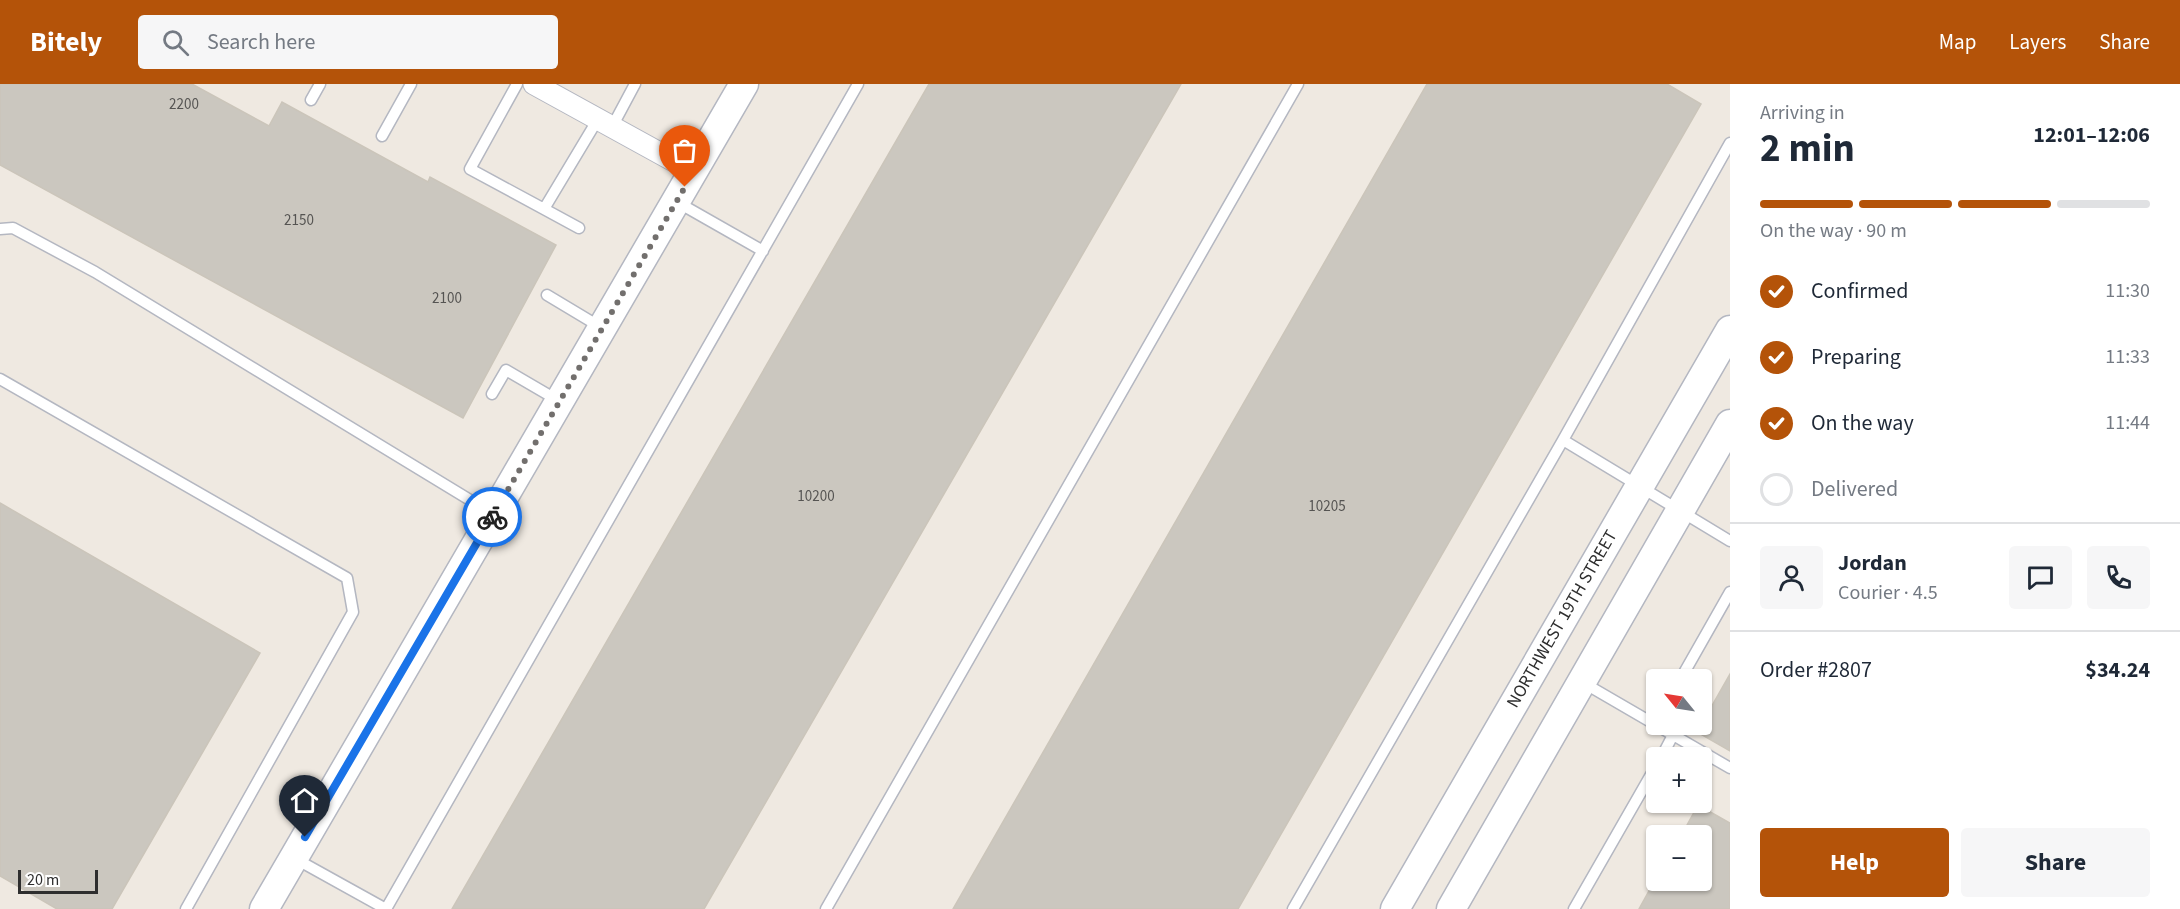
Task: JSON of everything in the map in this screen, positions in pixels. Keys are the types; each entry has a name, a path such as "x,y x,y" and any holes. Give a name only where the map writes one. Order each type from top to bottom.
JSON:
{"street":[{"path":"264,909 744,84"},
{"path":"540,85 694,172"},
{"name":"NORTHWEST 19TH STREET","path":"1395,909 1730,330"},
{"path":"1451,909 1730,424"}],"lane":[{"path":"311,100 320,84"},
{"path":"382,136 411,84"},
{"path":"516,84 470,169 579,228"},
{"path":"544,209 635,84"},
{"path":"293,858 386,909 858,84"},
{"path":"826,909 1298,84"},
{"path":"1293,909 1563,440 1730,143"},
{"path":"676,202 763,251"},
{"path":"0,229 13,228 96,272 494,514"},
{"path":"547,295 602,328"},
{"path":"492,394 506,370 560,402"},
{"path":"0,379 347,578 353,612 186,909"},
{"path":"1563,440 1730,541"},
{"path":"1686,669 1730,592"},
{"path":"1582,682 1646,718"},
{"path":"1667,747 1673,735 1730,768"},
{"path":"1574,909 1646,783"}],"building":[{"path":"0,84 192,84 269,126 282,102 428,182 430,177 556,245 463,418 0,165"},
{"path":"929,84 1181,84 704,909 452,909"},
{"path":"1427,84 1667,84 1701,104 1238,909 953,909"},
{"path":"0,503 260,653 112,909 57,909 0,876"},
{"path":"1730,674 1730,751 1702,735 1712,735 1712,706"},
{"path":"1694,813 1712,813 1730,823 1730,909 1639,909 1649,891 1712,891 1712,825 1687,825"}],"way so far":[{"path":"492,517 685,187"}],"route":[{"path":"305,837 492,517"}]}
